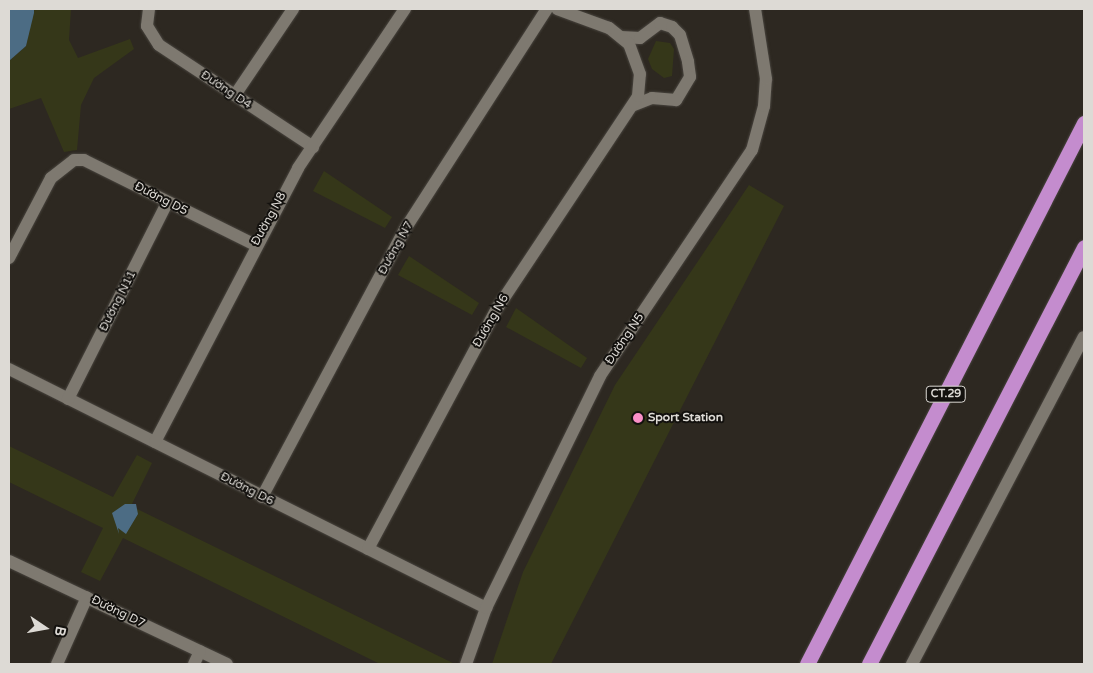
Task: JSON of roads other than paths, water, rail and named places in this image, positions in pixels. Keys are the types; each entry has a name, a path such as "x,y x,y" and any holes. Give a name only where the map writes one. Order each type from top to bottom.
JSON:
{"highway":[{"name":"CT.29","path":"807,664 1084,123"},
{"path":"869,664 1084,247"}],"street":[{"name":"Đường D4","path":"149,9 147,26 159,45 313,147"},
{"path":"235,95 293,9"},
{"name":"Đường N8","path":"155,442 255,245 313,147 405,9"},
{"name":"Đường N7","path":"262,497 405,228 547,9"},
{"path":"557,9 621,37 640,38 651,27 666,25 680,35 688,62 690,77 676,100 652,98 634,104"},
{"name":"Đường N5","path":"466,664 486,608 600,376 752,150 764,106 766,79 757,13"},
{"name":"Đường N6","path":"368,549 498,307 634,104 640,74 634,54 621,37"},
{"name":"Đường D5","path":"9,258 51,178 67,163 84,160 167,203 255,245"},
{"name":"Đường N11","path":"68,399 167,203"},
{"path":"912,664 1084,337"},
{"name":"Đường D6","path":"9,369 486,608"},
{"name":"Đường D7","path":"9,561 87,596 227,664"},
{"path":"57,664 87,596"},
{"path":"194,664 200,651"}],"water":[{"path":"9,9 34,9 34,13 26,46 9,61"},
{"path":"125,504 136,504 138,514 126,534 118,528 119,534 112,513"}],"place":[{"name":"Sport Station","path":"638,418"}]}
